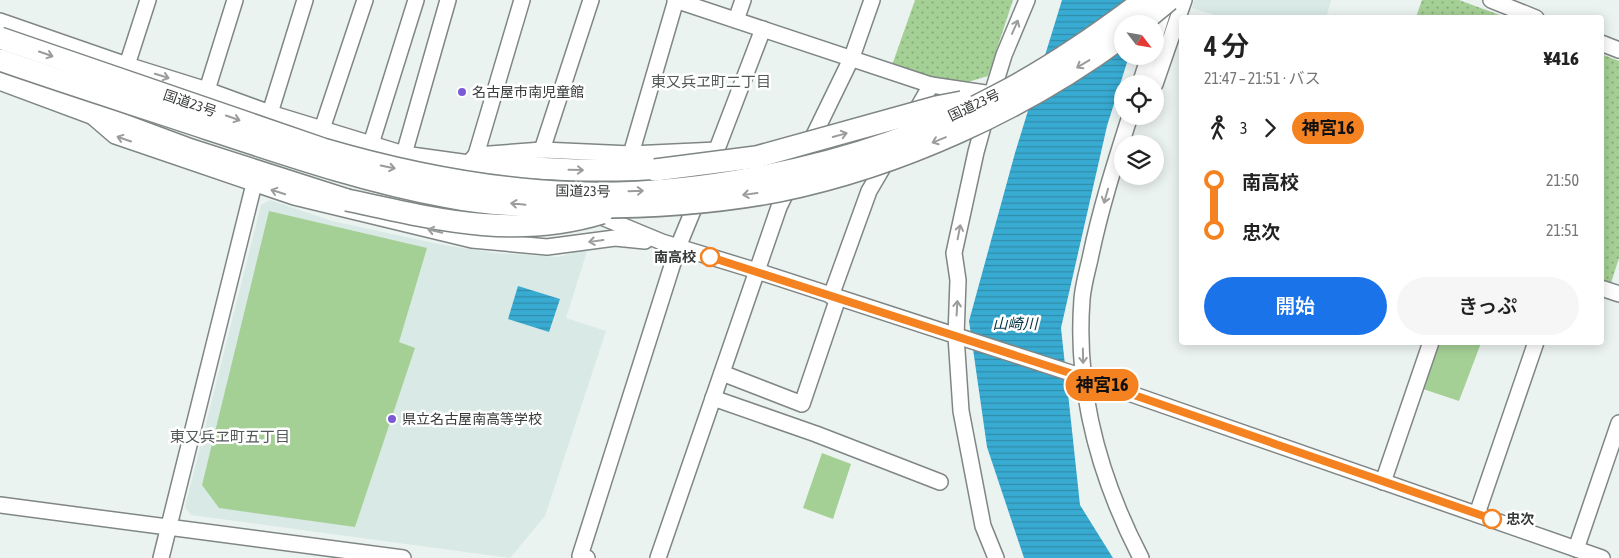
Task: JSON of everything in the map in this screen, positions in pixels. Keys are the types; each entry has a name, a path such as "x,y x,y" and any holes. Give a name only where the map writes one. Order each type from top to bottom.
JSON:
{"highway":[{"name":"国道23号","path":"0,38 323,150 436,178 522,189 586,192 662,190 758,177 846,156 917,132 994,95 1091,40 1144,0"},
{"path":"1150,15 1168,0"},
{"name":"国道23号","path":"0,60 362,178 450,198 536,206 622,208 676,204 779,190 871,165 941,140 1033,95 1095,57 1114,43"},
{"path":"0,79 191,150 347,200 473,226 501,227 571,223 622,208"},
{"path":"474,161 575,170 655,170 756,157 936,107 994,95"}],"street":[{"path":"127,65 148,0"},
{"path":"207,90 235,0"},
{"path":"270,113 305,0"},
{"path":"322,129 364,0"},
{"path":"371,144 416,0"},
{"path":"404,154 448,0"},
{"path":"474,161 522,0"},
{"path":"542,150 590,0"},
{"path":"631,154 676,0 852,57 931,85 994,95"},
{"path":"736,20 743,0"},
{"path":"658,558 779,206 852,57 872,0"},
{"path":"996,558 983,526 961,411 958,280 954,253 976,152 994,95 1004,54 1027,0"},
{"path":"1163,15 1168,0"},
{"path":"1158,75 1184,0"},
{"path":"1491,0 1528,15"},
{"path":"0,22 207,90 270,113 404,154 474,161 542,150 631,154 717,150"},
{"path":"587,558 580,556 678,247 763,29"},
{"path":"1604,45 1619,50"},
{"path":"722,373 802,404 834,297 869,191 931,85"},
{"path":"81,108 115,136 254,184 294,197 472,240 547,247 615,238 662,242"},
{"path":"474,161 662,242 757,271 1080,377 1602,558"},
{"path":"1114,169 1097,226 1082,298 1080,377 1099,459 1124,524 1141,558"},
{"path":"161,558 254,184"},
{"path":"1604,289 1619,294"},
{"path":"1383,482 1430,345"},
{"path":"1477,514 1535,345"},
{"path":"713,398 816,434 940,482"},
{"path":"1576,549 1619,423"},
{"path":"0,505 403,558"}],"shaded area":[{"path":"1194,0 1331,0 1327,15 1215,15 1192,8"},
{"name":"県立名古屋南高等学校","path":"270,200 332,221 443,245 495,253 559,257 588,248 566,318 606,331 545,516 510,558 191,515 185,507 261,205"}],"green space":[{"path":"915,0 1013,0 988,76 958,85 891,68"},
{"path":"1422,0 1459,0 1500,15 1417,15"},
{"path":"1604,55 1619,61 1619,258 1611,283 1604,281"},
{"path":"269,211 427,248 399,342 415,348 355,527 219,508 202,485"},
{"path":"1435,345 1480,345 1459,401 1420,388"},
{"path":"822,453 851,464 833,519 803,508"}],"water":[{"name":"山崎川","path":"1062,0 1146,0 1131,15 1114,15 1114,65 1126,65 1123,75 1114,75 1114,104 1107,126 1061,328 1080,505 1113,558 1024,558 987,447 969,321 1015,153"},
{"path":"518,286 560,299 549,332 508,319"}],"bus line":[{"name":"神宮16","path":"710,257 1076,375 1492,519"}],"place":[{"name":"名古屋市南児童館","path":"462,92"},
{"name":"南高校","path":"710,257"},
{"name":"県立名古屋南高等学校","path":"392,419"},
{"name":"忠次","path":"1492,519"}],"district":[{"name":"東又兵ヱ町二丁目","path":"711,81"},
{"name":"東又兵ヱ町五丁目","path":"230,436"}]}
